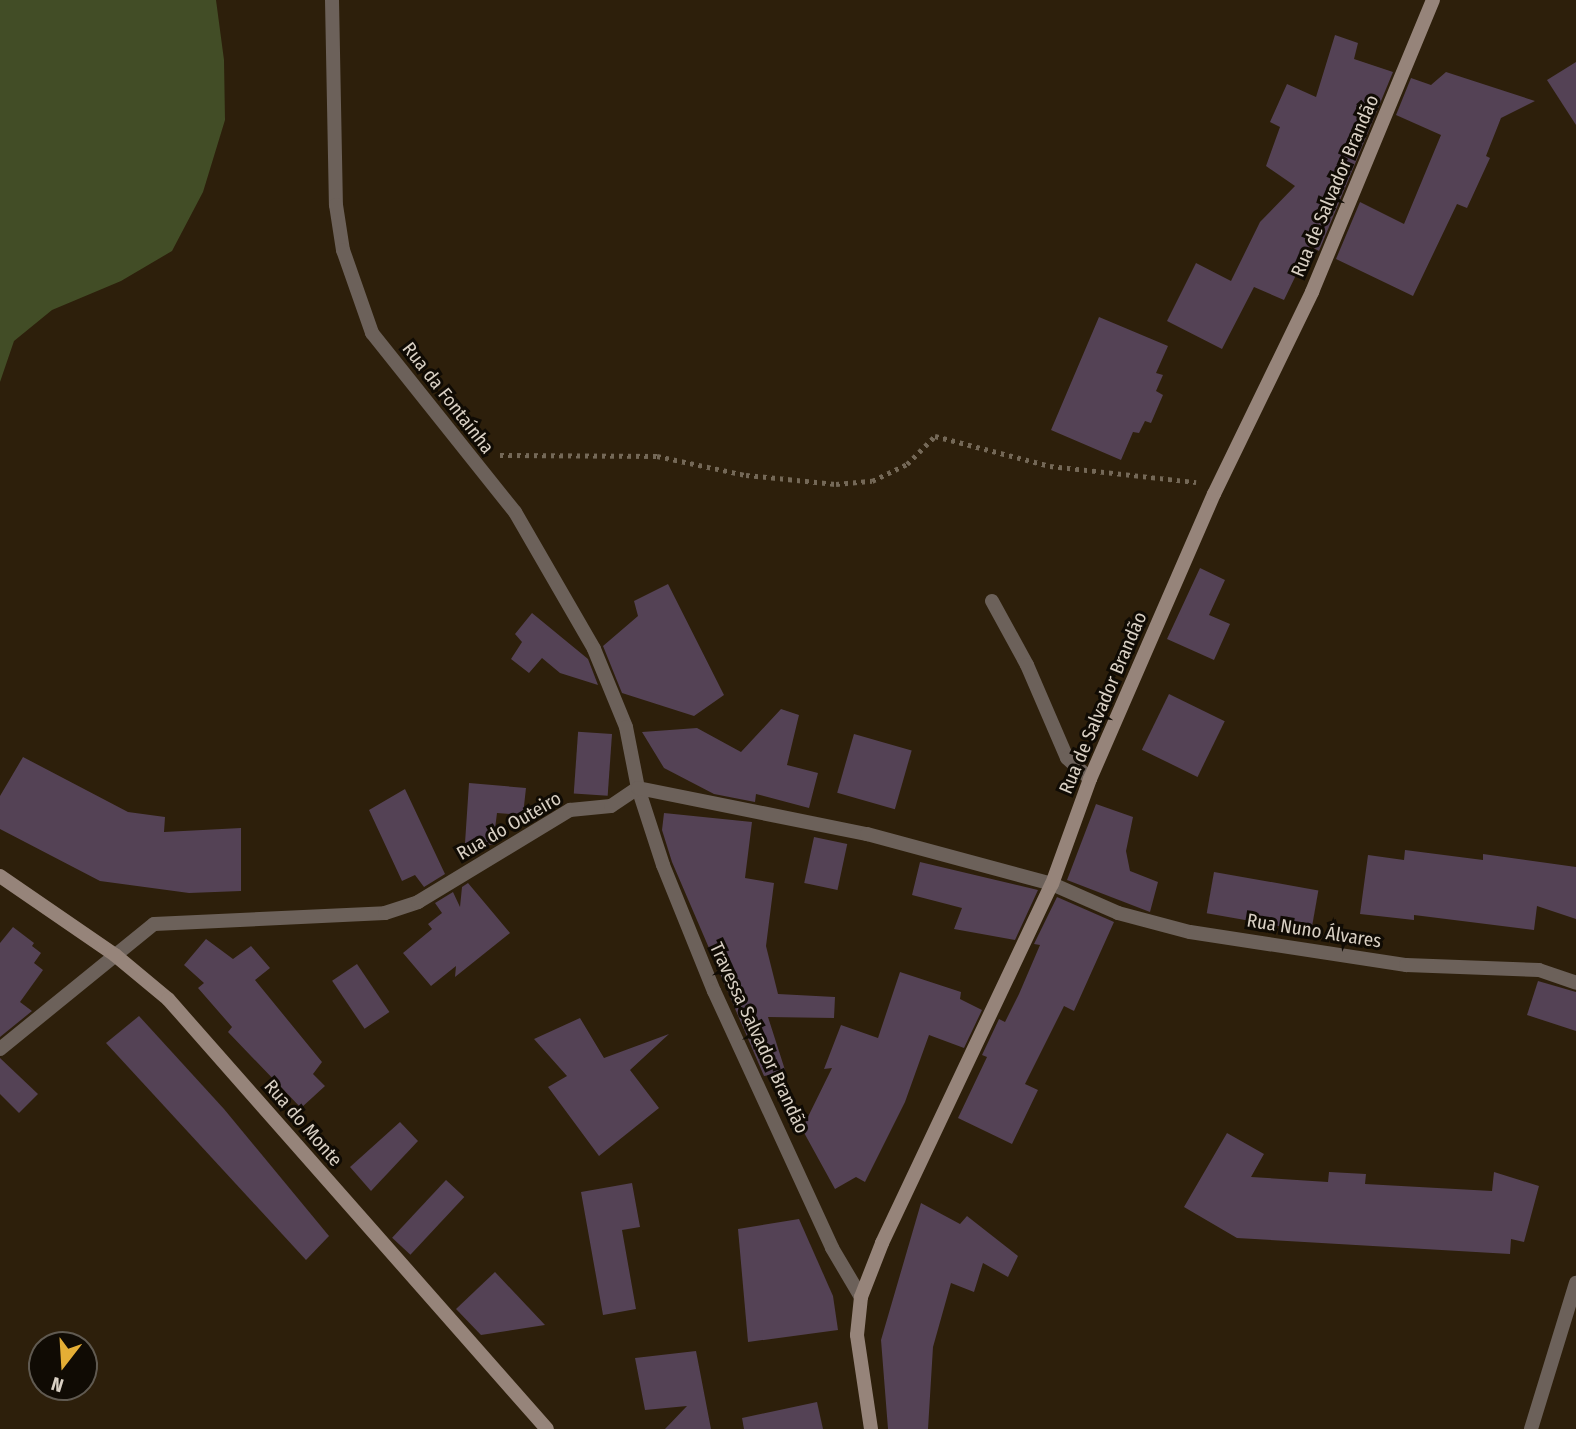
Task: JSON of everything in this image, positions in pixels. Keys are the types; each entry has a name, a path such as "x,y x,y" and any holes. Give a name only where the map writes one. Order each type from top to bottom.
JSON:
{"main road":[{"name":"Rua de Salvador Brandão","path":"871,1429 859,1367 861,1297 1052,884 1090,779 1214,494 1312,292 1433,0"},
{"name":"Rua do Monte","path":"0,876 116,955 168,999 547,1429"}],"street":[{"name":"Rua da Fontaínha","path":"332,0 336,205 343,250 372,332 473,463 515,512 593,649 626,727 638,788"},
{"path":"992,601 1027,665 1067,758 1090,779"},
{"path":"638,788 867,834 1052,884"},
{"name":"Rua do Outeiro","path":"0,1049 154,924 396,909 418,902 570,810 611,806 638,788"},
{"name":"Travessa Salvador Brandão","path":"638,788 663,865 714,991 832,1248 861,1297"},
{"name":"Rua Nuno Álvares","path":"1052,884 1118,913 1190,932 1406,965 1539,970 1576,983"},
{"path":"1531,1429 1576,1283"}],"path":[{"path":"473,463 488,455 657,456 746,475 836,484 872,481 907,464 935,436 1050,466 1196,482 1214,494"}],"green space":[{"path":"0,0 216,0 224,60 225,120 203,192 172,251 121,281 52,310 14,341 0,382"}],"building":[{"path":"1335,35 1358,43 1354,59 1393,72 1319,251 1310,246 1284,300 1254,287 1222,349 1167,321 1196,263 1231,281 1260,222 1295,186 1266,166 1280,127 1270,122 1287,84 1316,97"},
{"path":"1576,62 1576,125 1547,80"},
{"path":"1446,72 1535,101 1501,118 1486,156 1490,158 1467,208 1457,204 1413,296 1336,259 1360,202 1404,224 1441,135 1396,115 1411,78 1431,85"},
{"path":"1099,317 1168,346 1156,373 1163,375 1156,391 1163,395 1151,423 1145,421 1139,433 1133,432 1121,460 1051,430"},
{"path":"1200,568 1225,580 1209,615 1230,624 1214,660 1167,639"},
{"path":"668,584 724,695 694,716 622,693 603,646 638,616 634,601"},
{"path":"532,613 588,659 598,685 560,673 542,658 529,673 511,659 522,642 515,634"},
{"path":"1169,694 1225,721 1198,777 1142,750"},
{"path":"781,709 799,715 787,765 818,773 809,808 756,794 755,802 714,794 664,768 642,732 697,728 741,752"},
{"path":"578,732 612,734 608,796 574,793"},
{"path":"854,734 912,751 895,809 837,793"},
{"path":"23,757 128,812 165,817 164,832 241,828 241,891 189,893 100,881 0,829 0,796"},
{"path":"469,783 526,788 523,815 497,813 493,845 465,843"},
{"path":"405,789 445,874 424,887 415,875 402,881 369,810"},
{"path":"1096,804 1133,817 1126,851 1130,871 1158,882 1150,912 1067,880"},
{"path":"664,813 752,822 745,878 774,883 766,946 778,994 835,997 834,1018 768,1017 786,1073 764,1076 672,862 662,830"},
{"path":"814,837 847,844 837,890 804,883"},
{"path":"1405,850 1483,860 1483,854 1576,867 1576,919 1537,906 1534,930 1414,915 1414,920 1360,914 1368,855 1404,860"},
{"path":"920,862 1038,890 1015,940 954,929 962,908 912,895"},
{"path":"1214,872 1318,890 1311,932 1207,913"},
{"path":"468,883 510,933 455,977 456,966 431,986 403,953 432,929 428,924 442,913 435,903 453,892 460,907 462,887"},
{"path":"1057,897 1114,922 1074,1011 1064,1006 1025,1084 1038,1090 1012,1144 958,1118 987,1057 982,1055 999,1019 1005,1022 1019,994 1040,945 1034,944"},
{"path":"13,927 34,943 32,946 41,953 34,963 43,970 20,1002 32,1011 0,1037 0,943"},
{"path":"206,939 233,959 251,946 270,968 255,980 322,1062 313,1074 325,1086 301,1108 228,1032 232,1027 198,988 204,983 184,965"},
{"path":"357,964 389,1012 365,1029 332,981"},
{"path":"900,972 961,992 960,999 982,1010 964,1048 929,1035 905,1102 865,1182 856,1177 835,1189 802,1129 832,1068 824,1069 841,1025 878,1038"},
{"path":"1538,981 1576,992 1576,1031 1527,1015"},
{"path":"139,1016 224,1109 329,1236 306,1260 106,1043"},
{"path":"580,1018 604,1058 669,1034 630,1070 659,1108 599,1156 548,1087 567,1076 534,1039"},
{"path":"0,1058 38,1094 19,1113 0,1094"},
{"path":"400,1122 418,1141 371,1191 350,1167"},
{"path":"1227,1133 1264,1154 1251,1177 1328,1182 1329,1172 1366,1174 1365,1184 1492,1191 1494,1172 1539,1186 1524,1242 1511,1239 1510,1254 1237,1238 1184,1207"},
{"path":"446,1180 464,1197 410,1255 392,1238"},
{"path":"632,1183 640,1227 622,1230 636,1309 603,1315 581,1192"},
{"path":"921,1203 960,1224 967,1216 1018,1256 1008,1277 983,1263 974,1292 951,1283 933,1347 928,1429 888,1429 881,1340"},
{"path":"799,1219 833,1296 838,1330 748,1342 738,1229"},
{"path":"495,1272 545,1325 481,1335 456,1309"},
{"path":"696,1351 711,1429 665,1429 687,1406 645,1410 635,1358"},
{"path":"817,1402 823,1429 744,1429 742,1418"}]}
